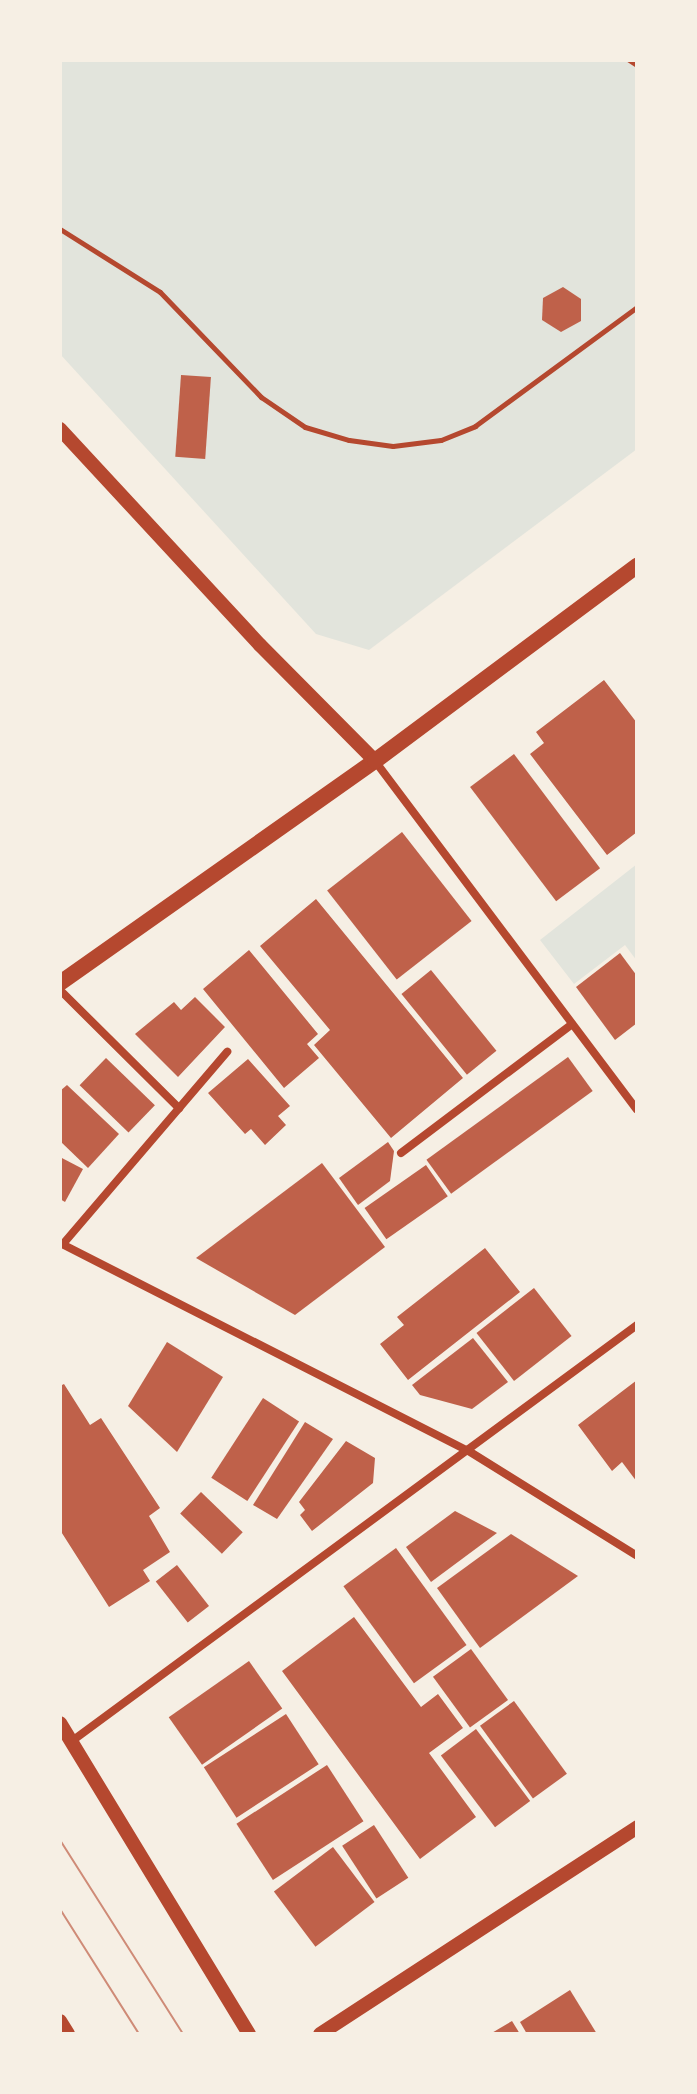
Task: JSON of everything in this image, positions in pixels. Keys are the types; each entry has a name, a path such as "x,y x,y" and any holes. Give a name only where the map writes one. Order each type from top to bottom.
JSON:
{"main road":[{"path":"60,983 375,761 637,566"}],"street":[{"path":"60,429 260,645 375,761 637,1110"},
{"path":"60,990 179,1108"},
{"path":"401,1153 572,1024"},
{"path":"227,1052 62,1244 467,1450 637,1556"},
{"path":"72,1741 637,1325"},
{"path":"60,1723 249,2034"},
{"path":"320,2034 637,1827"},
{"path":"60,2021 68,2034"}],"path":[{"path":"629,60 637,65"},
{"path":"60,229 160,292 261,397 305,427 349,440 393,446 441,440 475,426 637,307"}],"shaded area":[{"path":"60,60 637,60 637,449 369,650 316,634 60,354"},
{"path":"637,864 637,961 625,945 574,984 540,940"}],"building":[{"path":"563,287 581,299 581,321 561,332 542,320 543,298"},
{"path":"181,375 211,377 205,459 175,457"},
{"path":"604,680 637,723 637,832 607,855 530,754 544,743 536,732"},
{"path":"514,754 600,868 556,901 470,787"},
{"path":"402,832 472,921 397,980 327,890"},
{"path":"316,899 463,1078 391,1138 314,1045 330,1030 260,946"},
{"path":"249,950 318,1034 307,1044 319,1058 284,1088 203,989"},
{"path":"620,953 637,976 637,1023 615,1040 576,987"},
{"path":"431,970 496,1051 467,1075 401,994"},
{"path":"195,997 225,1027 178,1077 135,1034 174,1002 181,1010"},
{"path":"568,1057 593,1091 451,1194 426,1160"},
{"path":"106,1058 155,1105 129,1133 80,1085"},
{"path":"248,1059 290,1106 278,1116 286,1125 265,1145 251,1129 245,1134 208,1093"},
{"path":"67,1085 119,1134 88,1168 60,1141 60,1091"},
{"path":"388,1142 394,1151 390,1181 358,1205 339,1178"},
{"path":"60,1157 83,1169 65,1202 60,1199"},
{"path":"322,1163 385,1247 295,1315 196,1258"},
{"path":"426,1165 448,1196 386,1239 365,1208"},
{"path":"485,1248 520,1292 408,1380 380,1344 404,1325 397,1317"},
{"path":"534,1288 572,1336 514,1381 476,1333"},
{"path":"473,1338 508,1382 472,1409 420,1395 412,1385"},
{"path":"167,1342 223,1377 177,1452 128,1406"},
{"path":"637,1380 637,1482 622,1462 612,1471 578,1425"},
{"path":"64,1384 90,1425 101,1418 160,1508 149,1516 170,1552 143,1570 150,1581 109,1607 60,1530 60,1386"},
{"path":"263,1398 299,1421 247,1501 211,1478"},
{"path":"305,1422 333,1439 277,1519 253,1505"},
{"path":"346,1441 375,1458 373,1483 312,1531 300,1515 305,1510 299,1502"},
{"path":"201,1492 243,1532 222,1554 180,1514"},
{"path":"455,1511 497,1533 431,1582 406,1547"},
{"path":"511,1534 578,1576 480,1648 437,1588"},
{"path":"396,1548 467,1645 414,1683 343,1586"},
{"path":"177,1565 209,1606 188,1623 156,1582"},
{"path":"354,1617 421,1707 438,1694 463,1728 429,1753 476,1817 420,1859 282,1671"},
{"path":"471,1649 508,1700 470,1728 433,1677"},
{"path":"249,1661 282,1709 202,1765 169,1717"},
{"path":"514,1701 567,1774 533,1798 480,1726"},
{"path":"286,1714 319,1764 236,1818 204,1767"},
{"path":"476,1729 530,1801 495,1827 441,1755"},
{"path":"327,1765 363,1821 273,1880 236,1824"},
{"path":"374,1825 408,1878 376,1899 342,1846"},
{"path":"333,1847 375,1902 315,1947 274,1892"},
{"path":"570,1990 597,2034 527,2034 520,2022"},
{"path":"512,2021 520,2034 490,2034"}],"tram line":[{"path":"60,1840 183,2034"},
{"path":"60,1909 139,2034"}]}
